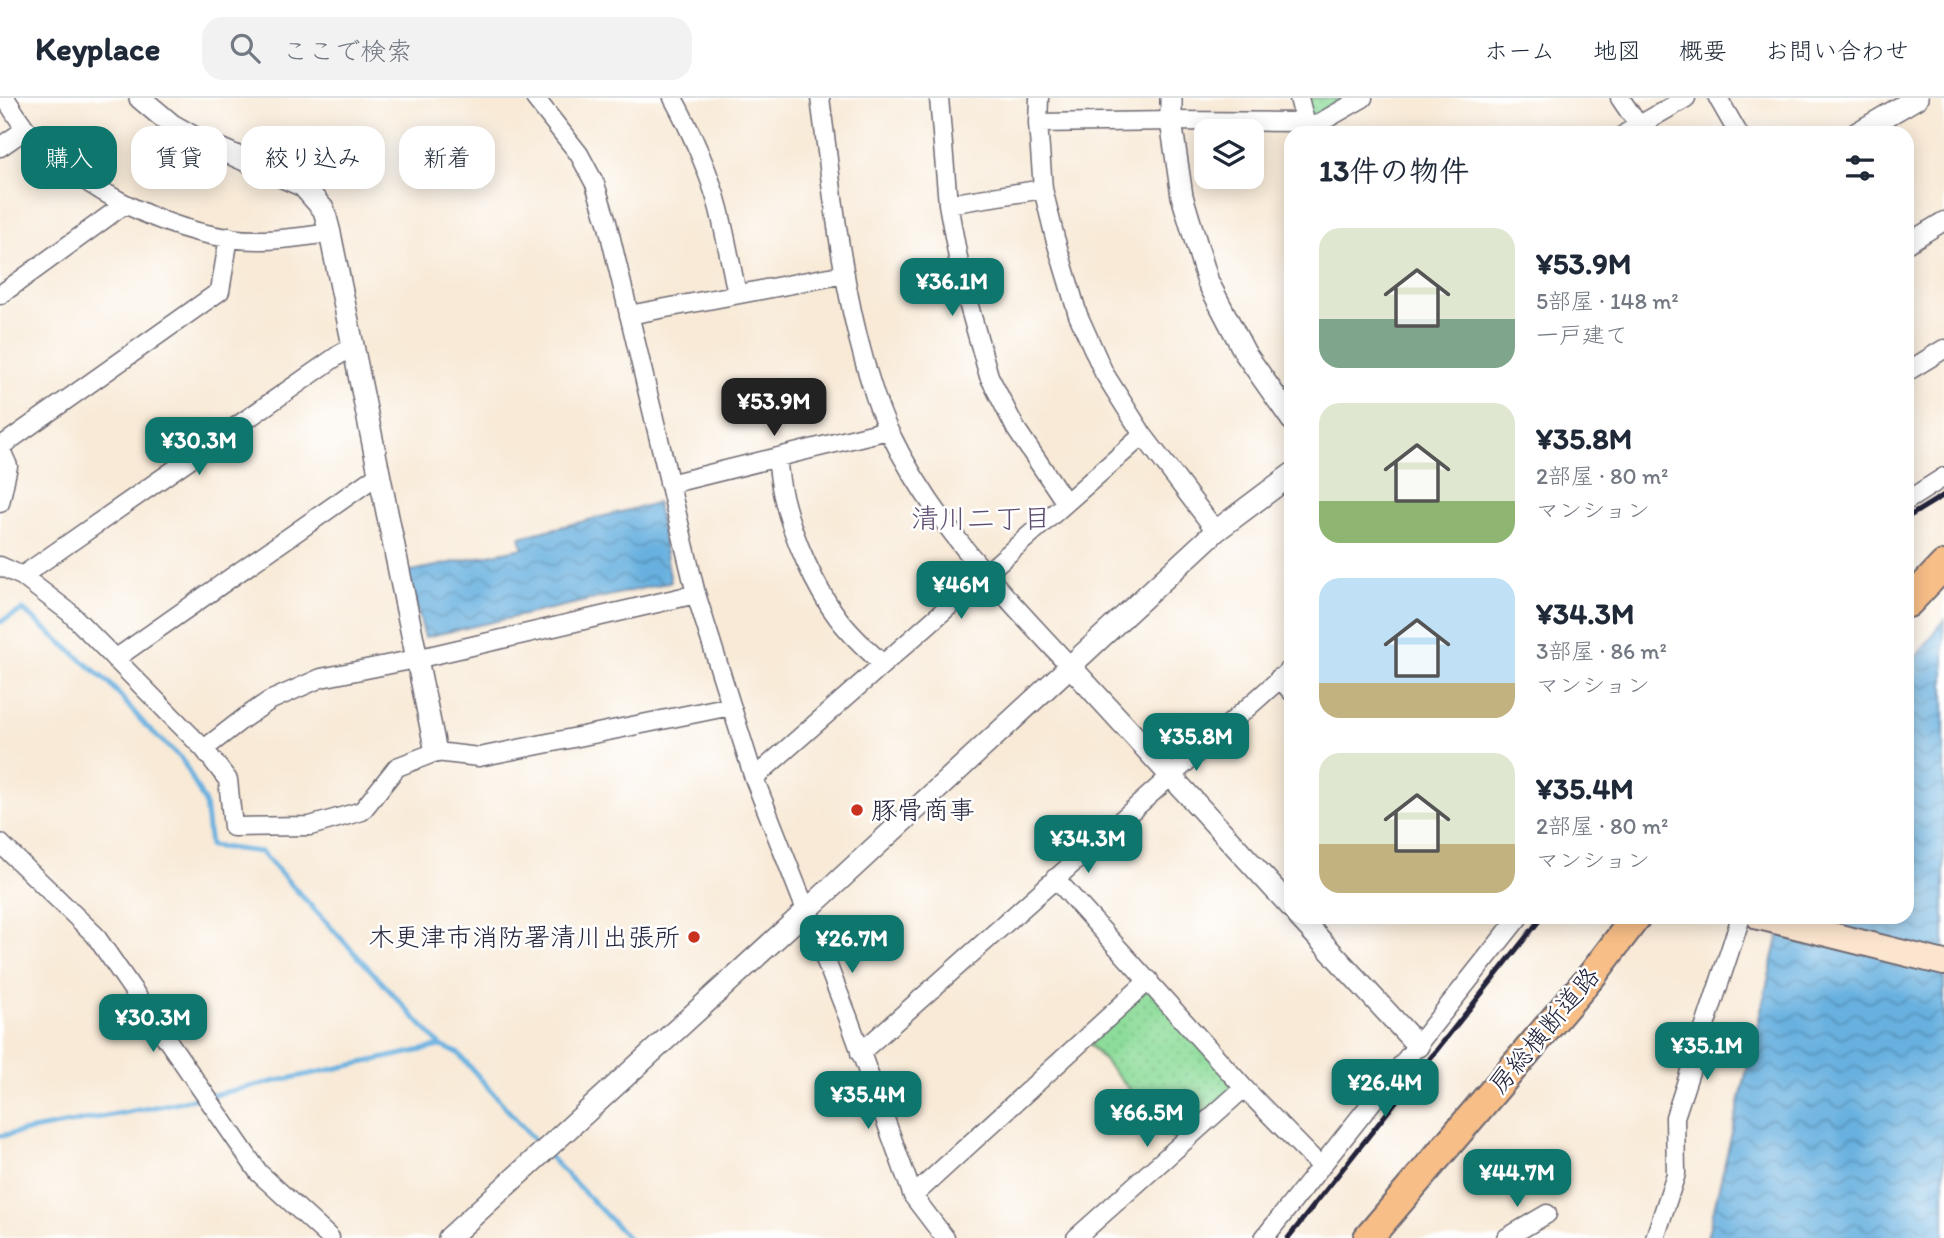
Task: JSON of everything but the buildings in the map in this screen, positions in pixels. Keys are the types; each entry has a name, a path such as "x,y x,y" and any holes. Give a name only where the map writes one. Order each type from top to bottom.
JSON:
{"highway":[{"path":"1914,597 1944,565"},
{"name":"房総横断道路","path":"1368,1238 1593,974 1631,924"}],"main road":[{"path":"1786,924 1944,963"}],"street":[{"path":"5,98 25,126"},
{"path":"140,98 172,125 195,138 303,186 324,210 436,752"},
{"path":"536,98 579,154 595,184 607,222 696,594 754,778 848,1017 913,1196 945,1238"},
{"path":"673,98 702,162 718,206 737,295"},
{"path":"820,98 845,274 858,340 888,430 933,507 985,574 1284,899"},
{"path":"939,98 948,204 963,285 989,376 1016,429 1066,503"},
{"path":"1039,98 1043,189 1078,315 1104,373 1143,435 1216,531"},
{"path":"1171,98 1171,121 1182,196 1208,282 1245,353 1284,409"},
{"path":"1299,98 1306,126"},
{"path":"1311,126 1363,98"},
{"path":"1620,98 1631,126"},
{"path":"1637,126 1686,98"},
{"path":"1718,98 1734,126"},
{"path":"1869,126 1917,98"},
{"path":"1038,123 1171,121 1284,127"},
{"path":"0,147 21,132"},
{"path":"99,189 125,204 188,230 259,241 330,233"},
{"path":"948,204 1043,189"},
{"path":"0,295 125,204"},
{"path":"1914,239 1944,221"},
{"path":"0,503 8,466 0,448 220,291 229,237"},
{"path":"629,315 845,274"},
{"path":"22,576 353,345"},
{"path":"1914,366 1944,349"},
{"path":"669,484 888,430"},
{"path":"754,778 1143,435"},
{"path":"777,458 784,500 798,543 819,584 837,616 883,664"},
{"path":"115,659 379,474"},
{"path":"1914,496 1944,477"},
{"path":"449,1238 1216,531 1284,480"},
{"path":"0,566 22,576 69,612 204,749 228,780 233,827 310,826 362,811 397,767 436,752 479,757 731,706"},
{"path":"204,749 269,701 321,678 416,659 696,594"},
{"path":"860,1053 1170,776 1284,681"},
{"path":"0,843 95,935 259,1174 330,1238"},
{"path":"1055,878 1244,1088 1321,1167"},
{"path":"1305,924 1418,1046"},
{"path":"1264,1238 1418,1046 1507,924"},
{"path":"1655,1238 1676,1174 1675,1117 1739,924"},
{"path":"913,1196 1149,980"},
{"path":"1076,1238 1244,1088"},
{"path":"1506,1238 1547,1214"}],"green space":[{"path":"1301,98 1350,98 1305,122"},
{"path":"1149,980 1244,1088 1179,1146 1085,1039"}],"water":[{"path":"657,503 671,582 425,637 407,572 523,548 520,537"},
{"path":"1944,620 1944,1238 1707,1238 1781,924 1914,924 1914,660"}],"waterway":[{"path":"0,622 23,610 109,683 146,726 182,759 205,803 210,846 261,852 441,1046 458,1053 541,1148"},
{"path":"0,1136 165,1105 441,1046"},
{"path":"548,1155 628,1238"}],"railway":[{"path":"1914,513 1944,495"},
{"path":"1288,1238 1536,924"}],"place":[{"name":"豚骨商事","path":"857,810"},
{"name":"木更津市消防署清川出張所","path":"694,937"}],"district":[{"name":"清川二丁目","path":"981,518"}]}
